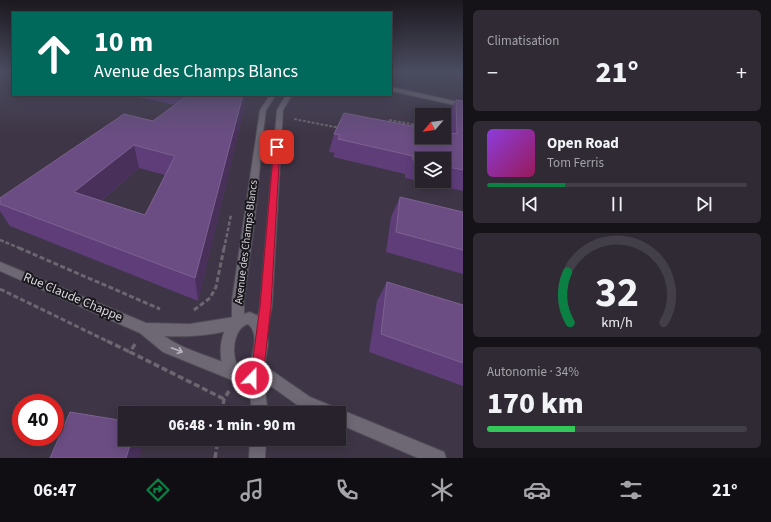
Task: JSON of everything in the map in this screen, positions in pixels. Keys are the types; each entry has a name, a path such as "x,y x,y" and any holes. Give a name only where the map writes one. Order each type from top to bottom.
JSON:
{"street":[{"path":"406,92 463,105"},
{"name":"Avenue des Champs Blancs","path":"232,373 229,366 228,343 236,322 263,110 272,96"},
{"name":"Avenue des Champs Blancs","path":"257,371 262,336 261,330 266,306 279,117 280,110 288,96"},
{"name":"Rue Claude Chappe","path":"0,266 145,329 168,347 218,366 245,380 257,371"},
{"path":"236,322 250,318 258,324 261,330"},
{"name":"Rue Claude Chappe","path":"145,329 188,332 206,330 236,322"},
{"path":"257,371 260,406"},
{"path":"257,371 305,402 315,406"},
{"path":"346,419 438,458"},
{"path":"256,458 257,446"}],"path":[{"path":"279,117 346,129"},
{"path":"388,120 415,125"},
{"path":"0,240 160,309"},
{"path":"0,289 130,352"},
{"path":"215,458 217,446"}],"shaded area":[{"path":"0,92 12,92 12,96 392,96 392,92 463,92 463,458 0,458"}],"building":[{"path":"187,96 243,96 195,278 0,204 0,198 124,114 153,121","holes":["134,145 175,156 145,215 74,192"]},
{"path":"456,100 463,101 463,170 451,167 451,152 415,152 415,160 413,160 413,156 338,139 340,135 334,134 344,113 415,127 415,144 451,144 451,133 457,134"},
{"path":"400,197 463,212 463,250 396,232"},
{"path":"387,282 463,305 463,363 381,334"},
{"path":"70,412 118,420 118,446 130,446 126,458 50,458 55,446 64,446 64,426"}],"route":[{"path":"252,378 256,374 258,368 262,336 261,330 266,306 277,147"}]}
